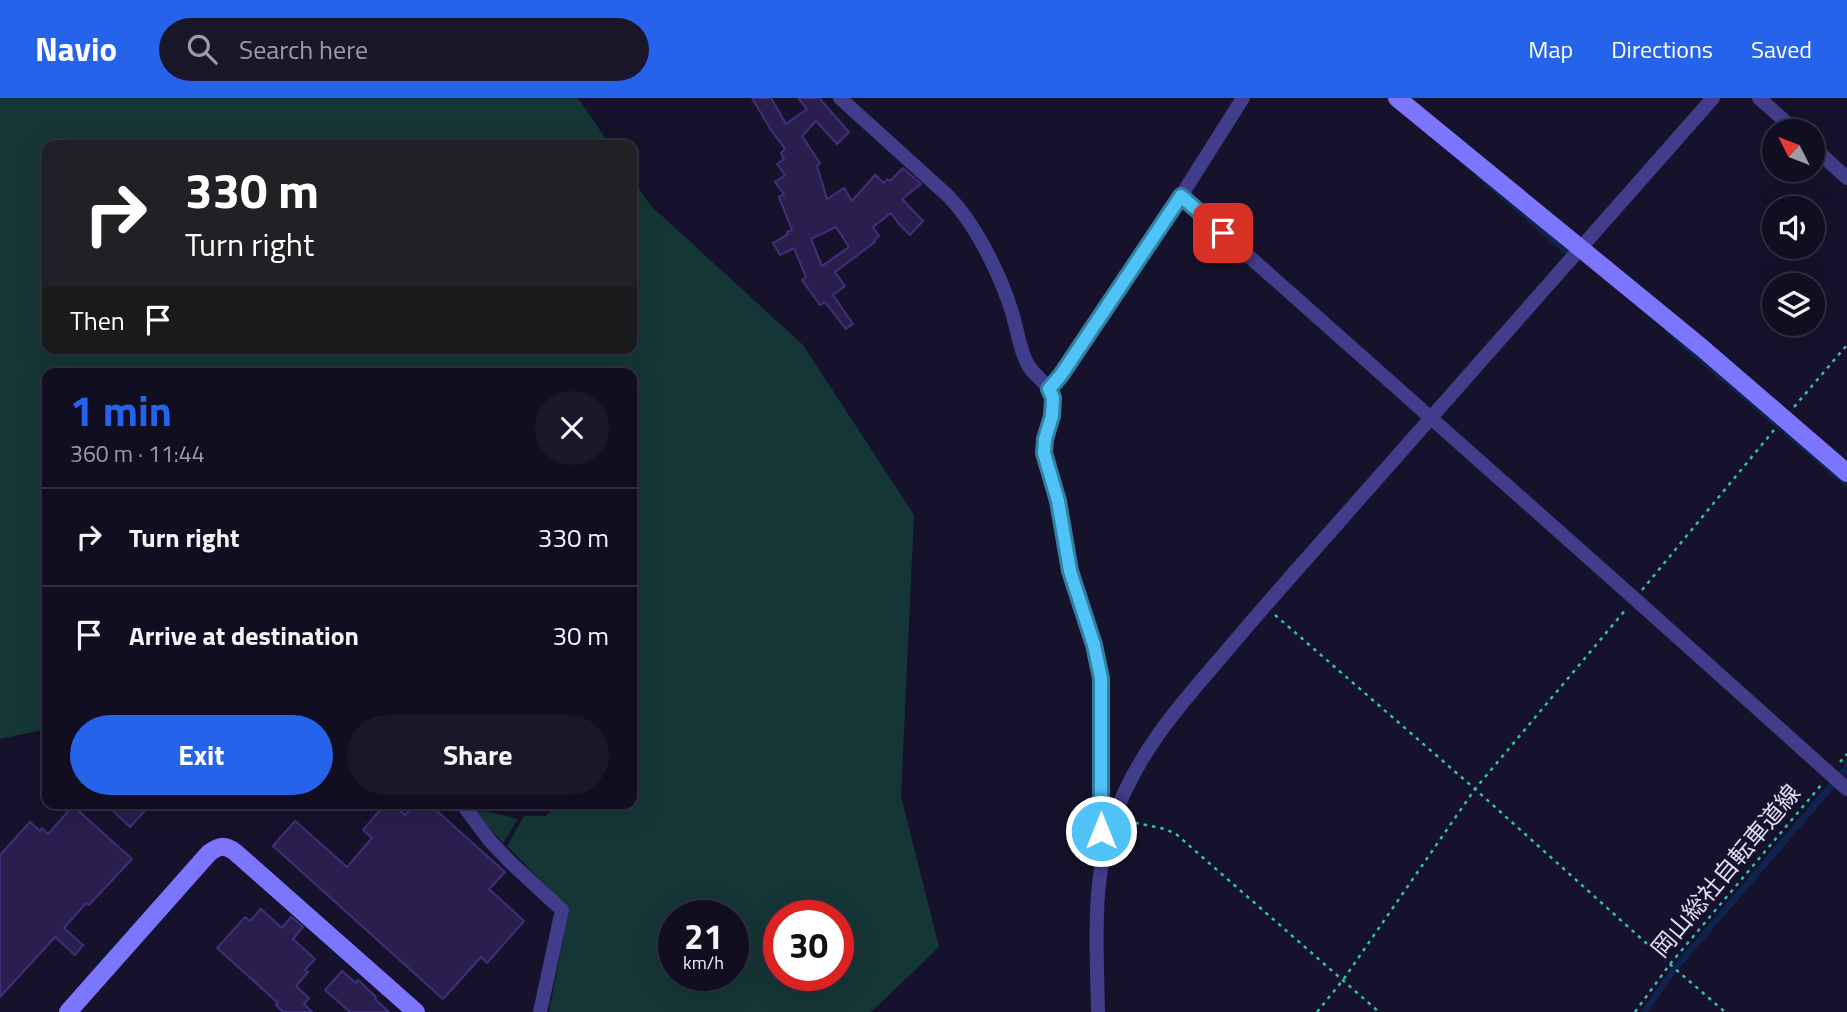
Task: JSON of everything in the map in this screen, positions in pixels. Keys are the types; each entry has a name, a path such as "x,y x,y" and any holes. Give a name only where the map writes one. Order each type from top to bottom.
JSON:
{"street":[{"path":"840,98 946,194 964,214 1001,282 1012,309 1027,363 1049,389 1053,398 1044,453 1058,501 1070,571 1094,645 1101,678 1098,1012"},
{"path":"1049,389 1181,196 1243,98"},
{"path":"1397,98 1701,347 1781,423 1847,473"},
{"path":"1101,858 1127,785 1154,738 1183,701 1713,98"},
{"path":"1759,98 1783,119"},
{"path":"1825,158 1847,178"},
{"path":"1181,196 1838,781"},
{"path":"466,809 490,841 562,910 540,1012"},
{"path":"68,1012 218,846 227,846 236,852 416,1012"}],"path":[{"path":"1317,1012 1343,980 1475,789 1847,345"},
{"path":"1265,606 1725,1012"},
{"name":"岡山総社自転車道線","path":"1635,1012 1671,965 1838,781 1847,754"},
{"path":"1113,819 1165,829 1176,834 1379,1012"}],"green space":[{"path":"0,98 578,98 607,140 42,140 42,354 637,354 637,186 650,205 803,345 914,515 901,796 939,947 871,1012 549,1012 569,909 507,846 524,816 545,816 554,809 637,809 637,368 42,368 42,730 0,739"},
{"path":"474,811 490,812 518,819 503,843"}],"water":[{"path":"1847,762 1847,773 1675,973 1648,1012 1641,1012 1670,970"}],"building":[{"path":"752,98 771,98 786,124 807,109 798,98 819,98 849,132 837,144 816,121 802,136 820,163 817,166 827,199 844,188 852,201 875,175 884,183 887,179 890,181 903,168 921,184 902,199 923,221 910,235 891,213 873,227 879,236 875,242 835,272 845,286 833,295 853,324 846,329 825,302 820,305 802,280 806,277 794,248 780,255 773,243 792,230 779,197 784,194 775,182 785,175 777,164 784,159 781,153 785,149","holes":["836,227 849,247 822,266 811,239"]},
{"path":"70,809 76,809 132,859 64,928 83,945 75,955 55,937 0,997 0,855 30,822 48,834"},
{"path":"111,809 146,809 130,827"},
{"path":"381,809 398,809 405,815 410,809 435,809 505,872 489,889 524,921 487,963 481,957 443,999 273,846 295,821 347,867 372,838 363,830"},
{"path":"261,909 282,928 291,917 303,927 293,939 315,959 296,986 309,998 304,1004 312,1012 283,1012 276,1005 278,1003 217,948 245,917 250,921"},
{"path":"342,971 356,983 358,980 389,1012 350,1012 325,990"}],"waterway":[{"path":"1479,176 1567,253"},
{"path":"1667,331 1847,485"}],"route":[{"path":"1101,831 1101,678 1089,627 1070,571 1058,501 1044,453 1052,416 1053,398 1049,389 1181,196 1223,233"}]}
